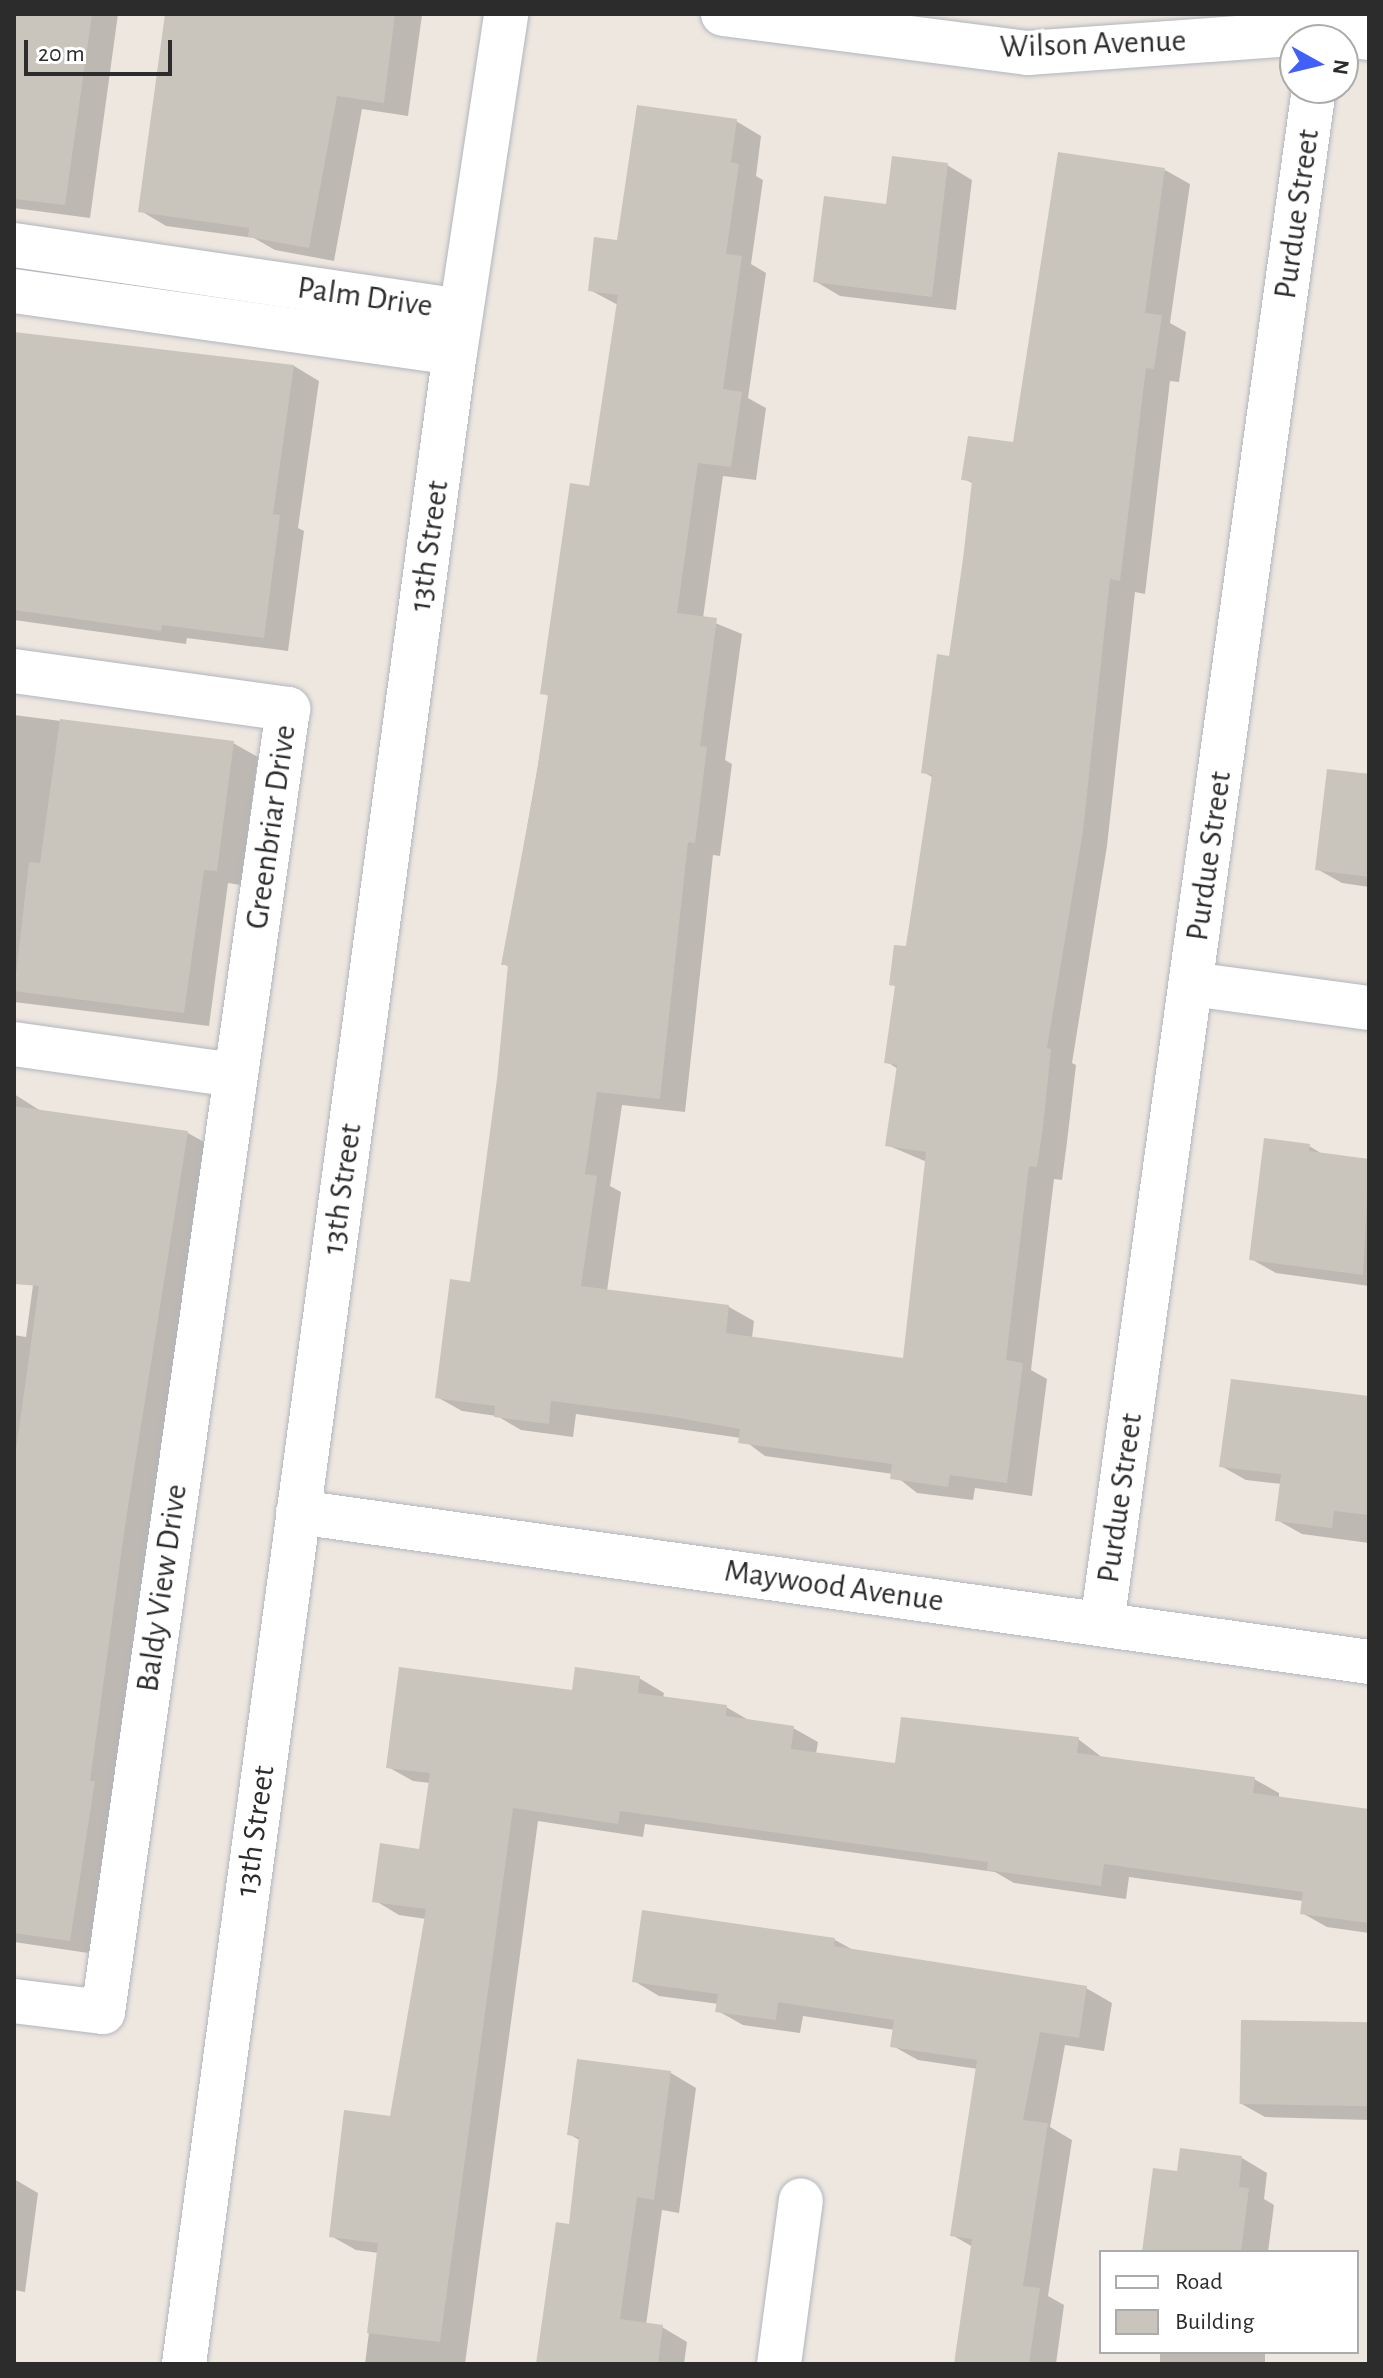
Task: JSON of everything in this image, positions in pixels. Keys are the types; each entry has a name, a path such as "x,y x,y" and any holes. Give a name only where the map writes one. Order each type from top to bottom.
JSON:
{"street":[{"name":"13th Street","path":"184,2364 455,353 506,14"},
{"name":"Wilson Avenue","path":"723,14 1028,53 1279,38"},
{"name":"Purdue Street","path":"1102,1624 1312,104"},
{"name":"Palm Drive","path":"455,353 22,292 25,247 461,311"},
{"path":"151,310 155,266"},
{"name":"Palm Drive","path":"263,326 268,283"},
{"name":"Greenbriar Drive","path":"14,671 288,709 234,1075"},
{"path":"1191,984 1369,1008"},
{"path":"14,1044 234,1075"},
{"name":"Baldy View Drive","path":"14,2001 103,2012 234,1075"},
{"name":"Maywood Avenue","path":"298,1512 1369,1662"},
{"path":"779,2364 801,2200"}],"building":[{"path":"14,14 92,14 65,205 14,199"},
{"path":"165,14 395,14 384,103 337,96 309,248 248,237 249,228 138,212"},
{"path":"637,105 737,119 731,162 739,164 726,254 742,256 723,389 742,392 731,467 698,463 677,613 717,618 700,746 707,747 695,843 688,842 660,1099 597,1092 585,1174 597,1176 581,1286 729,1305 726,1333 903,1358 926,1152 885,1146 897,1065 884,1063 895,986 889,985 894,945 906,946 932,775 921,773 937,654 949,656 963,559 972,481 961,480 968,436 1013,442 1058,152 1165,168 1145,313 1162,315 1154,369 1146,368 1120,581 1110,579 1083,831 1047,1048 1051,1049 1043,1127 1037,1167 1029,1166 1006,1360 1023,1363 1007,1483 950,1475 948,1487 890,1479 892,1464 738,1443 740,1429 668,1416 551,1401 549,1424 494,1417 495,1406 435,1398 450,1279 470,1282 497,1079 508,965 501,965 535,785 548,695 540,694 570,483 589,486 618,295 588,291 594,237 617,240"},
{"path":"892,156 948,163 932,297 813,282 824,196 886,204"},
{"path":"14,332 294,365 273,514 280,515 264,638 162,625 161,631 14,610"},
{"path":"60,719 234,741 217,871 204,870 184,1013 14,991 29,862 40,863"},
{"path":"1327,769 1369,774 1369,877 1315,870"},
{"path":"14,1106 188,1131 125,1526 90,1781 95,1781 70,1941 14,1933 14,1464 39,1286 14,1284"},
{"path":"1264,1138 1310,1144 1309,1151 1369,1159 1363,1275 1249,1260"},
{"path":"1231,1379 1369,1396 1369,1515 1334,1511 1332,1528 1275,1521 1281,1474 1219,1467"},
{"path":"399,1667 572,1690 575,1667 640,1676 638,1693 727,1705 726,1716 794,1726 791,1749 895,1763 901,1717 1079,1737 1077,1753 1255,1777 1253,1793 1369,1809 1369,1923 1300,1914 1303,1892 1104,1864 1101,1886 987,1870 988,1862 620,1811 618,1824 513,1808 440,2342 367,2333 378,2243 329,2237 344,2110 390,2116 426,1909 372,1902 380,1843 419,1849 430,1773 386,1768"},
{"path":"642,1910 835,1938 834,1946 1087,1986 1079,2038 1040,2032 1023,2120 1048,2123 1023,2286 1040,2288 1029,2364 954,2364 972,2239 950,2236 977,2060 890,2047 894,2020 778,2002 776,2020 715,2012 718,1994 632,1982"},
{"path":"1241,2020 1369,2022 1368,2106 1240,2104"},
{"path":"577,2059 671,2071 654,2200 637,2197 620,2319 663,2325 658,2364 536,2364 556,2222 569,2224 579,2137 567,2135"},
{"path":"1180,2148 1242,2156 1239,2187 1249,2188 1241,2250 1142,2250 1153,2168 1177,2171"}]}
